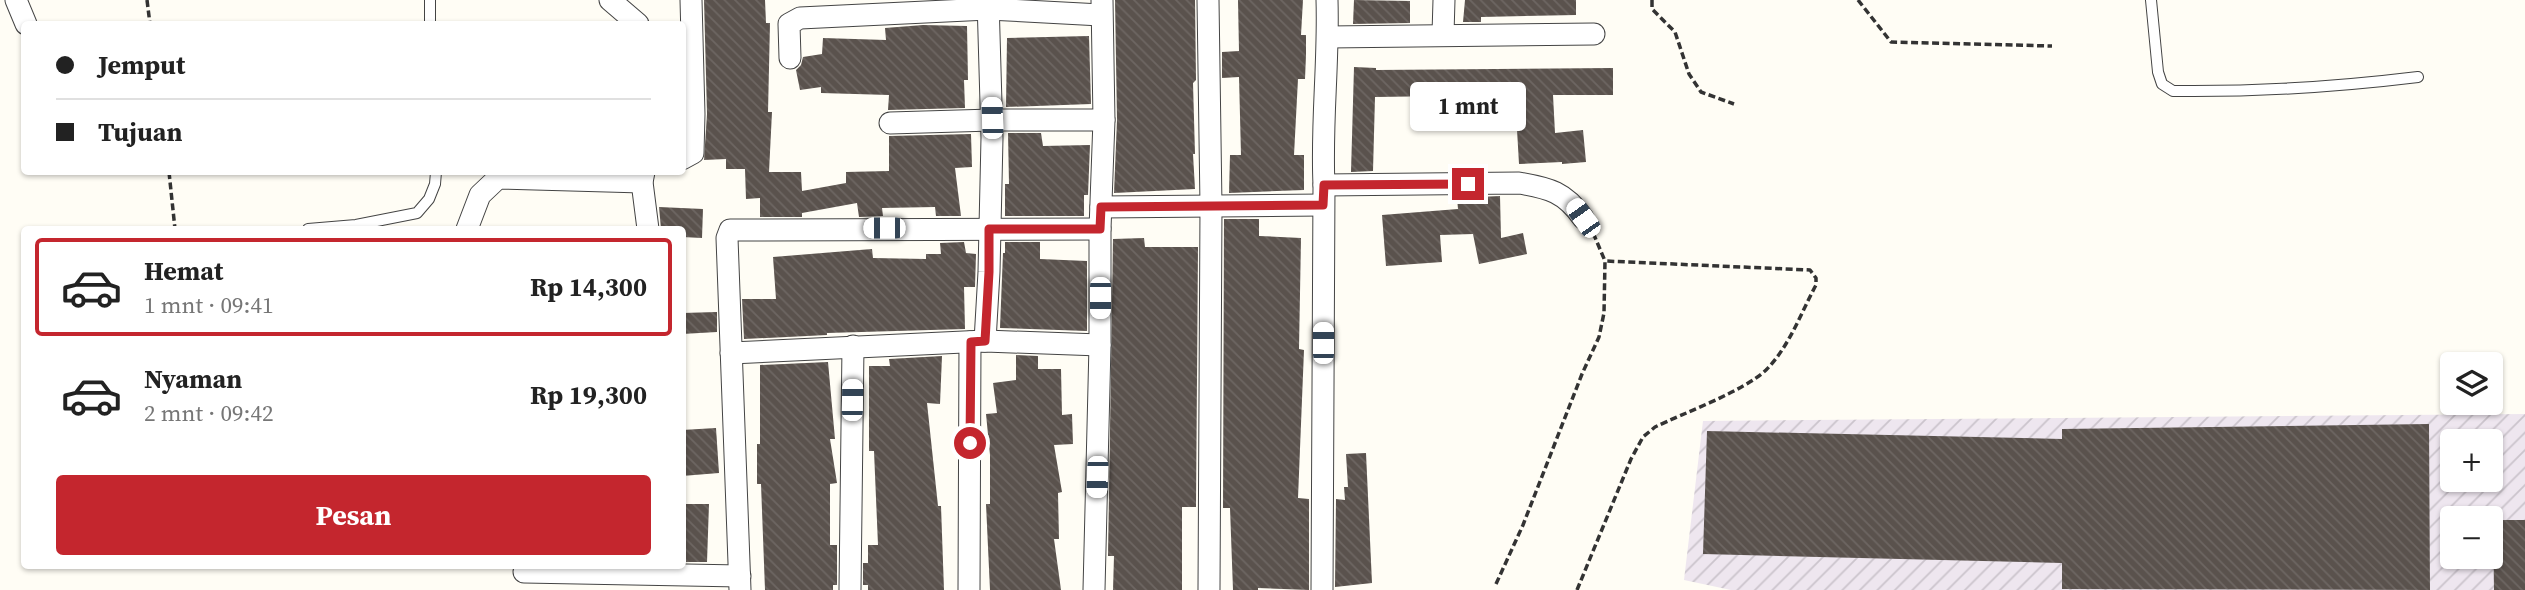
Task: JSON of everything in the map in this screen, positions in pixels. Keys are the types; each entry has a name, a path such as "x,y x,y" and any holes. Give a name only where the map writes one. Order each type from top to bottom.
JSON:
{"street":[{"path":"16,0 25,21"},
{"path":"610,0 634,21"},
{"path":"686,157 693,153 695,114 691,0"},
{"path":"1208,0 1211,206 1209,590"},
{"path":"1322,590 1322,151 1328,37 1327,0"},
{"path":"1443,34 1444,0"},
{"path":"969,590 978,341 989,272 992,120 988,5"},
{"path":"790,58 789,24 800,18 988,5 1101,8 1104,120 1094,590"},
{"path":"1328,37 1594,34"},
{"path":"890,124 1104,120"},
{"path":"468,226 480,195 498,175 643,177 648,226"},
{"path":"524,572 740,583 727,238 730,230 989,229 1324,195 1519,183 1549,188 1573,203 1583,218"},
{"path":"731,353 978,341 1100,345"},
{"path":"850,590 853,346"}],"lane":[{"path":"430,0 430,21"},
{"path":"2151,0 2158,72 2162,84 2173,91 2311,88 2418,77"},
{"path":"344,226 417,213 429,199 436,175"}],"path":[{"path":"147,0 150,21"},
{"path":"1652,0 1652,9 1675,32 1689,75 1701,92 1734,104"},
{"path":"1858,0 1891,42 2052,46"},
{"path":"169,175 175,226"},
{"path":"1496,584 1599,337 1604,313 1605,261 1594,234 1583,218"},
{"path":"1577,590 1631,459 1643,437 1655,427 1741,386 1765,371 1780,353 1816,285 1810,270 1605,261"}],"shaded area":[{"path":"2525,414 2525,590 1731,590 1684,580 1703,421"}],"building":[{"path":"704,0 765,0 766,23 770,23 768,112 772,112 769,172 801,172 802,191 846,183 846,172 889,171 889,136 971,134 972,167 955,168 961,216 936,216 935,207 882,208 883,216 859,217 857,203 802,213 802,217 760,217 760,198 746,199 745,169 726,169 726,159 704,160 707,114"},
{"path":"1115,0 1195,0 1195,189 1114,193 1117,120"},
{"path":"1238,0 1303,0 1301,35 1306,35 1305,79 1298,79 1294,155 1304,155 1304,190 1229,193 1230,155 1241,155 1239,77 1222,78 1222,52 1239,51"},
{"path":"1354,0 1410,1 1410,23 1353,24"},
{"path":"1465,0 1576,0 1576,15 1481,17 1481,22 1463,22"},
{"path":"967,26 968,80 964,80 965,108 888,110 889,95 821,93 821,87 800,90 796,70 803,57 822,54 823,38 886,40 885,28"},
{"path":"1089,36 1091,104 1006,107 1007,38"},
{"path":"1354,67 1376,70 1613,68 1613,95 1553,95 1555,133 1583,130 1586,162 1562,164 1519,164 1515,95 1375,97 1373,171 1351,172"},
{"path":"1008,133 1041,133 1043,146 1090,145 1088,195 1084,195 1084,216 1005,216 1005,184 1009,184"},
{"path":"1500,196 1501,238 1523,233 1527,254 1479,264 1473,234 1440,235 1442,262 1386,266 1382,215 1458,209 1457,198"},
{"path":"659,207 703,209 702,238 686,237 686,226 661,226"},
{"path":"1224,219 1259,219 1259,236 1301,238 1299,349 1304,350 1298,498 1309,499 1309,590 1233,590 1230,508 1223,508"},
{"path":"1144,238 1145,247 1198,247 1196,507 1182,507 1182,590 1113,590 1114,556 1108,556 1113,239"},
{"path":"964,242 966,253 976,254 975,287 964,287 965,329 827,333 744,339 742,299 776,299 773,257 872,249 873,258 926,259 926,254 941,254 940,243"},
{"path":"1005,242 1040,242 1040,259 1087,261 1087,331 1000,328"},
{"path":"717,312 717,332 686,334 686,313"},
{"path":"1016,355 1038,356 1038,369 1061,369 1062,415 1072,414 1073,444 1054,445 1062,492 1058,493 1059,539 1054,539 1061,590 990,590 986,504 990,504 990,455 986,414 997,413 993,383 1016,380"},
{"path":"942,356 940,404 927,403 938,506 941,506 944,590 868,590 868,585 863,585 863,563 868,563 868,545 878,545 874,451 869,451 869,366 890,366 889,359"},
{"path":"828,362 835,439 830,439 837,483 830,484 830,545 837,545 837,585 833,585 833,590 765,590 761,484 757,484 760,365"},
{"path":"2429,424 2430,590 2062,589 2062,563 1703,554 1707,431 2062,439 2062,429"},
{"path":"716,428 719,473 686,476 686,430"},
{"path":"1366,453 1372,583 1335,587 1336,499 1345,500 1344,487 1348,487 1346,454"},
{"path":"686,504 709,504 707,562 686,562"},
{"path":"2503,520 2525,520 2525,590 2494,590 2494,569 2503,569"}],"route":[{"path":"970,443 971,342 985,341 989,229 1100,229 1101,207 1323,205 1324,185 1468,184"}]}
